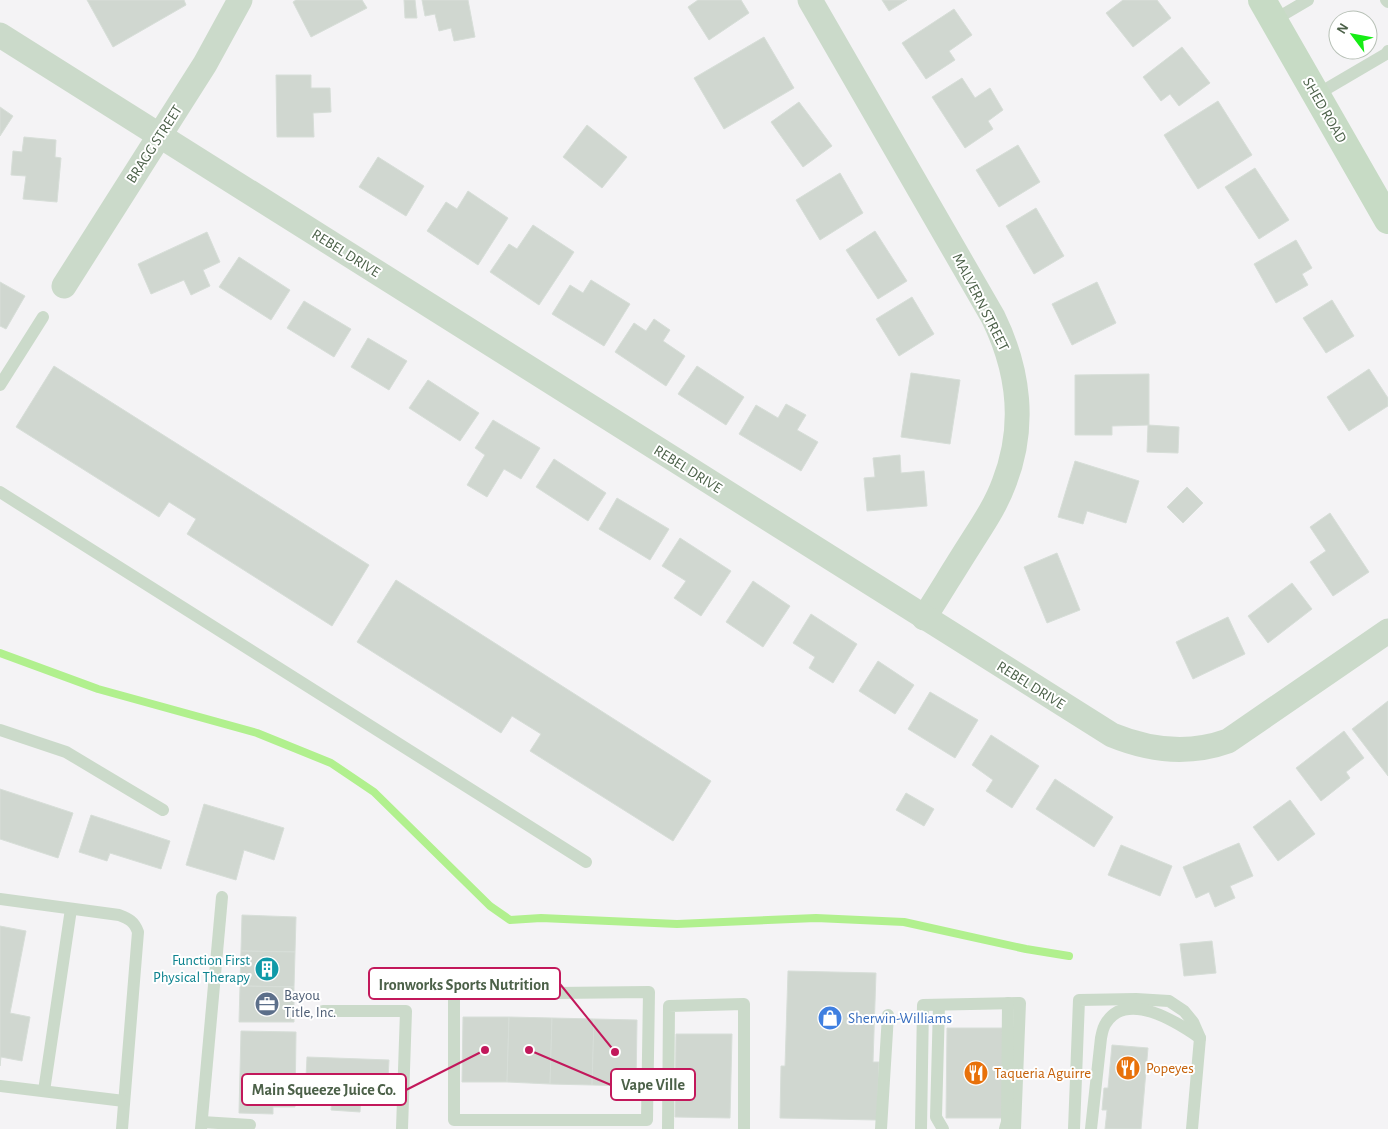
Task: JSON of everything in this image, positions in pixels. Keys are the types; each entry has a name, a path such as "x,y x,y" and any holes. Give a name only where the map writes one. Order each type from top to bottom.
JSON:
{"street":[{"name":"BRAGG STREET","path":"64,286 205,64 240,0"},
{"name":"MALVERN STREET","path":"810,0 992,317 1004,340 1014,379 1018,411 1016,433 1004,483 991,511 924,618"},
{"name":"SHED ROAD","path":"1268,10 1388,220"},
{"name":"REBEL DRIVE","path":"0,35 1112,735 1133,743 1173,750 1210,747 1228,741 1388,631"}],"lane":[{"path":"1268,10 1308,0"},
{"path":"1316,94 1387,54"},
{"path":"0,385 43,317"},
{"path":"0,492 586,862"},
{"path":"0,730 66,752 163,810"},
{"path":"222,898 202,1126 250,1125"},
{"path":"0,899 124,917 135,924 138,932 122,1129"},
{"path":"44,1092 71,908"},
{"path":"649,992 647,1120 499,1124 454,1120 454,994 649,992"},
{"path":"1074,1129 1079,1000 1136,999 1169,1001 1184,1011 1193,1022 1200,1038 1192,1129"},
{"path":"921,1129 923,1006 1020,1003 1015,1129"},
{"path":"668,1129 669,1006 744,1004 744,1129"},
{"path":"1005,1129 1007,1122 1008,1004"},
{"path":"939,1005 936,1117 942,1129"},
{"path":"1092,1129 1101,1038 1105,1024 1115,1014 1125,1010 1139,1010 1166,1016 1200,1038"},
{"path":"323,1011 406,1011 402,1129"},
{"path":"881,1129 888,1015"},
{"path":"0,1086 124,1101"}],"building":[{"path":"87,0 184,0 186,5 113,47"},
{"path":"296,0 362,0 367,8 311,37 293,2"},
{"path":"404,0 415,0 417,18 405,18"},
{"path":"422,0 468,0 475,37 454,41 451,28 439,31 435,14 425,16"},
{"path":"698,0 741,0 749,13 709,40 688,7"},
{"path":"882,0 907,0 889,11"},
{"path":"1123,0 1157,0 1171,18 1133,47 1106,13"},
{"path":"954,9 972,35 949,51 955,60 926,79 902,43"},
{"path":"764,37 794,88 724,129 694,78"},
{"path":"1182,47 1210,83 1179,106 1170,94 1161,101 1143,77"},
{"path":"276,75 311,75 311,88 330,88 331,112 313,113 314,137 277,137"},
{"path":"962,78 975,98 990,88 1003,110 988,121 993,129 965,148 932,97"},
{"path":"1218,101 1252,155 1198,189 1164,135"},
{"path":"799,102 832,146 803,167 771,122"},
{"path":"0,107 13,116 0,136"},
{"path":"587,125 627,157 602,188 563,157"},
{"path":"24,137 56,140 55,157 61,158 57,202 23,199 26,176 11,175 13,151 22,152"},
{"path":"1018,145 1040,182 999,207 976,170"},
{"path":"378,157 424,186 406,216 359,187"},
{"path":"1255,168 1289,220 1259,239 1225,187"},
{"path":"840,173 863,213 820,240 796,200"},
{"path":"468,191 508,218 478,265 427,231 446,202 457,209"},
{"path":"1036,208 1064,256 1034,274 1006,226"},
{"path":"533,225 574,252 539,305 490,272 509,244 517,249"},
{"path":"875,231 907,281 878,299 846,250"},
{"path":"207,232 220,262 203,270 210,286 191,295 184,280 151,294 138,264"},
{"path":"1296,240 1312,268 1302,274 1308,285 1276,303 1254,264"},
{"path":"239,257 290,290 271,320 219,287"},
{"path":"591,280 630,304 604,346 552,314 570,285 583,293"},
{"path":"0,282 25,296 6,329 0,326"},
{"path":"1097,282 1116,323 1072,345 1052,304"},
{"path":"912,297 934,334 899,356 876,319"},
{"path":"1332,300 1354,336 1326,353 1303,318"},
{"path":"304,301 351,329 334,357 287,328"},
{"path":"654,319 670,330 663,341 685,356 666,386 615,352 634,323 646,331"},
{"path":"368,338 407,361 389,390 351,367"},
{"path":"54,366 369,565 332,626 187,534 196,519 169,502 159,517 16,427"},
{"path":"697,366 744,397 726,425 678,394"},
{"path":"1369,369 1388,398 1388,406 1349,431 1327,397"},
{"path":"911,373 960,380 950,444 901,437"},
{"path":"1149,374 1149,425 1112,426 1112,435 1075,435 1075,375"},
{"path":"428,380 479,413 460,441 409,408"},
{"path":"786,404 806,415 797,430 818,442 801,471 739,434 756,405 778,418"},
{"path":"493,420 540,448 521,479 504,469 487,497 467,485 485,455 475,448"},
{"path":"1148,425 1179,427 1178,453 1147,452"},
{"path":"900,455 901,473 924,471 927,506 867,511 864,478 875,477 873,458"},
{"path":"554,459 606,493 588,521 536,487"},
{"path":"1075,461 1139,481 1126,523 1087,511 1083,524 1058,517"},
{"path":"1187,487 1203,503 1183,523 1167,507"},
{"path":"617,498 669,529 650,560 599,529"},
{"path":"1330,513 1369,572 1333,596 1310,562 1326,551 1310,527"},
{"path":"680,538 731,571 701,616 674,598 686,581 662,566"},
{"path":"1057,553 1080,610 1047,623 1024,567"},
{"path":"396,580 711,781 673,841 530,751 541,734 512,716 501,733 357,642"},
{"path":"753,581 790,606 763,647 726,622"},
{"path":"1292,583 1312,609 1268,643 1248,616"},
{"path":"811,614 857,644 833,683 809,668 815,657 793,643"},
{"path":"1228,617 1245,654 1193,679 1176,642"},
{"path":"878,661 914,685 895,714 859,691"},
{"path":"930,692 978,720 955,758 908,729"},
{"path":"1388,701 1388,776 1352,729"},
{"path":"1344,731 1364,758 1346,772 1350,778 1321,801 1296,768"},
{"path":"991,735 1039,766 1012,808 986,791 993,780 972,765"},
{"path":"1055,779 1113,817 1094,847 1036,809"},
{"path":"0,789 73,813 58,858 0,839"},
{"path":"906,793 934,809 924,826 896,810"},
{"path":"1290,800 1315,834 1278,861 1253,827"},
{"path":"204,804 284,828 274,860 244,850 236,880 186,865"},
{"path":"91,815 170,841 161,869 110,853 107,861 79,852"},
{"path":"1239,843 1253,876 1230,886 1235,898 1215,907 1209,892 1196,898 1183,867"},
{"path":"1121,845 1172,866 1160,896 1108,875"},
{"path":"242,915 296,917 295,952 241,951"},
{"path":"0,926 26,931 10,1013 30,1017 22,1061 1,1057 0,1066"},
{"path":"1212,941 1216,973 1184,976 1180,944"},
{"name":"Function First Physical Therapy","path":"241,951 295,952 294,987 240,986"},
{"name":"Sherwin-Williams","path":"788,971 876,973 873,1062 879,1062 877,1120 780,1118 781,1066 785,1066"},
{"name":"Bayou Title, Inc.","path":"240,986 294,987 294,1022 239,1022"},
{"path":"463,1017 509,1017 507,1082 462,1082"},
{"path":"509,1017 552,1018 550,1084 507,1082"},
{"path":"552,1018 594,1019 592,1085 550,1084"},
{"path":"594,1019 637,1020 636,1086 592,1085"},
{"name":"Taqueria Aguirre","path":"947,1028 1005,1028 1004,1118 946,1118"},
{"path":"241,1031 296,1032 295,1107 273,1107 273,1114 239,1113"},
{"path":"676,1034 732,1034 730,1118 675,1117"},
{"name":"Popeyes","path":"1112,1045 1148,1048 1141,1129 1105,1129 1107,1110 1102,1110 1104,1088 1108,1088"},
{"path":"307,1057 389,1060 387,1098 361,1097 360,1112 331,1110 332,1099 305,1098"}],"waterway":[{"path":"0,653 98,689 257,733 331,763 374,792 490,906 510,920 541,918 677,924 816,918 904,922 1026,949 1069,956"}],"place":[{"name":"Function First Physical Therapy","path":"267,969"},
{"name":"Bayou Title, Inc.","path":"267,1004"},
{"name":"Sherwin-Williams","path":"830,1018"},
{"name":"Main Squeeze Juice Co.","path":"485,1050"},
{"name":"Vape Ville","path":"529,1050"},
{"name":"Ironworks Sports Nutrition","path":"615,1052"},
{"name":"Popeyes","path":"1128,1068"},
{"name":"Taqueria Aguirre","path":"976,1073"}]}
